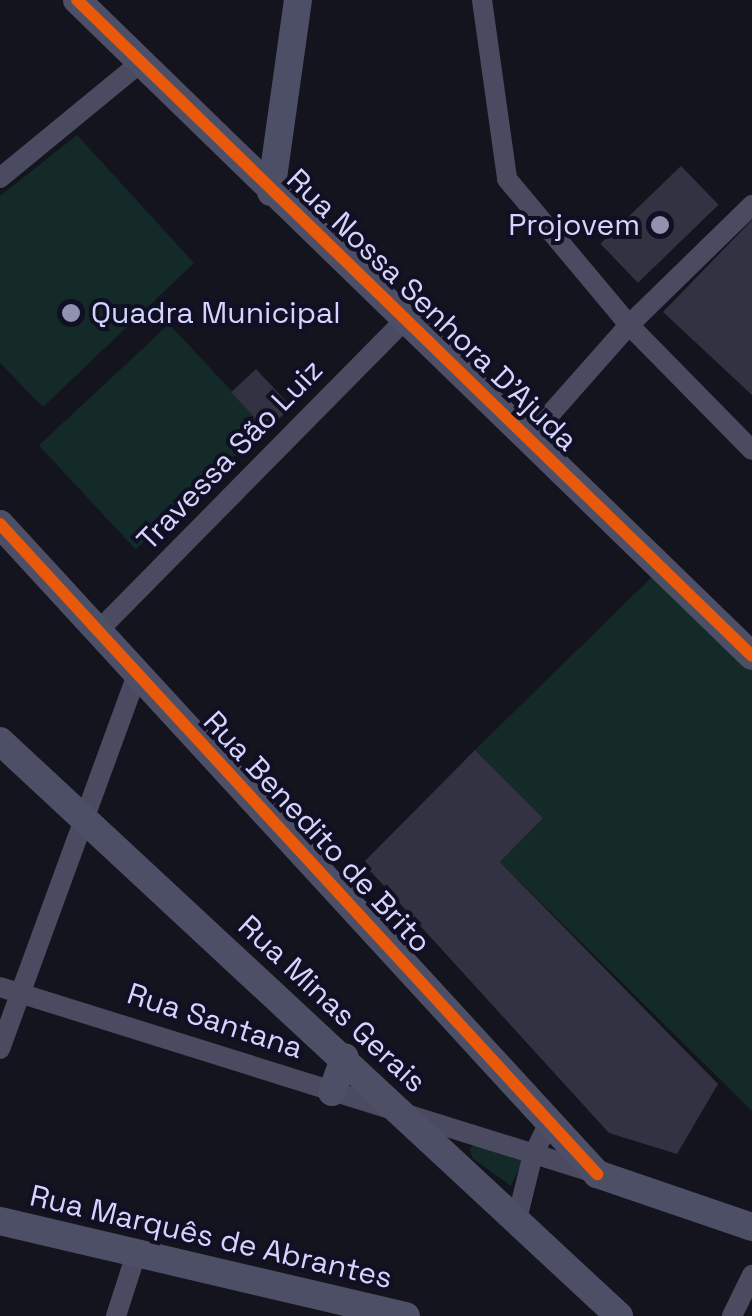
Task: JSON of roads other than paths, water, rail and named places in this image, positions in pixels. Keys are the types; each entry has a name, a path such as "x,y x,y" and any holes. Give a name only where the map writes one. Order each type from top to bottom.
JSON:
{"street":[{"name":"Rua Nossa Senhora D'Ajuda","path":"77,0 403,322 530,437 752,656"},
{"path":"271,192 298,0"},
{"path":"482,0 507,179 629,325 752,450"},
{"path":"0,178 139,64"},
{"path":"530,437 629,325 752,205"},
{"name":"Travessa São Luiz","path":"99,630 403,322"},
{"name":"Rua Benedito de Brito","path":"0,524 597,1174"},
{"path":"0,1049 9,990 137,675"},
{"name":"Rua Minas Gerais","path":"0,740 619,1316"},
{"name":"Rua Santana","path":"9,990 332,1092 394,1106 532,1158 597,1174 752,1227"},
{"path":"332,1092 344,1057"},
{"path":"517,1219 532,1158 550,1120"},
{"name":"Rua Marquês de Abrantes","path":"0,1221 324,1307 406,1316"},
{"path":"116,1316 136,1254"},
{"path":"732,1316 752,1275"}],"place":[{"name":"Projovem","path":"660,225"},
{"name":"Quadra Municipal","path":"71,313"}]}
